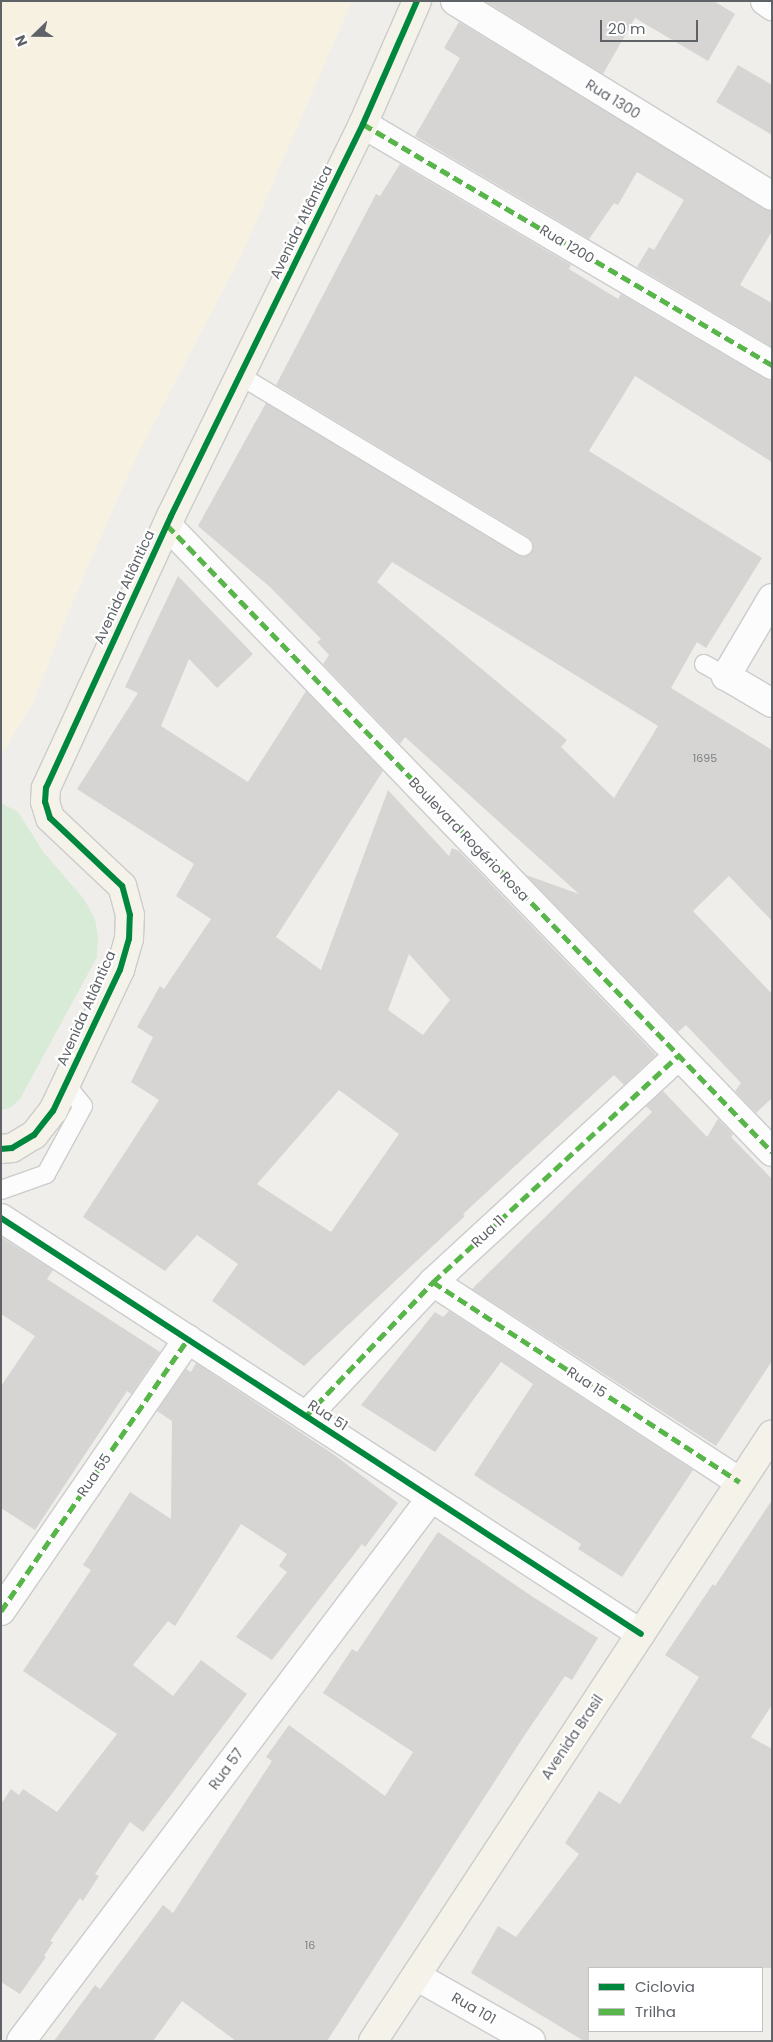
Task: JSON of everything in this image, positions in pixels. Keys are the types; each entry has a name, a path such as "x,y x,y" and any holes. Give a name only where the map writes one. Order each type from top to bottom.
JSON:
{"main road":[{"name":"Avenida Atlântica","path":"1,1149 12,1148 34,1136 53,1111 120,970 129,938 130,915 122,886 50,818 45,802 46,788 167,525 363,124 417,1"},
{"name":"Avenida Brasil","path":"373,2041 507,1834 772,1434"}],"street":[{"name":"Rua 1300","path":"455,1 772,196"},
{"path":"765,1 772,6"},
{"name":"Rua 1200","path":"363,124 772,365"},
{"name":"Boulevard Rogério Rosa","path":"167,525 772,1152"},
{"path":"772,598 715,670 772,704"},
{"name":"Rua 11","path":"306,1416 433,1282 678,1056"},
{"name":"Rua 51","path":"1,1218 641,1634"},
{"name":"Rua 15","path":"433,1282 740,1482"},
{"name":"Rua 55","path":"1,1611 188,1339"},
{"name":"Rua 57","path":"21,2041 431,1498"},
{"name":"Rua 101","path":"416,1976 531,2041"}],"lane":[{"path":"239,375 523,546"},
{"path":"1,1190 46,1174 84,1106 66,1085"}],"green space":[{"path":"1,803 18,812 44,853 84,899 95,919 98,937 97,957 20,1099 10,1108 1,1110"}],"sand":[{"path":"1,1 352,1 244,250 136,458 74,599 34,701 1,756"}],"building":[{"path":"485,1 714,1 735,14 708,61 635,18 603,74"},
{"path":"459,22 772,212 772,231 740,285 772,303 772,347 637,267 649,247 654,250 684,200 637,172 618,205 614,203 589,239 415,136 460,58 444,48"},
{"path":"738,65 772,85 772,135 716,102"},
{"path":"400,164 571,265 569,269 618,299 621,294 772,381 772,462 635,376 589,451 762,558 706,648 697,642 671,688 772,750 772,921 729,876 693,911 772,994 772,1098 756,1113 735,1091 741,1083 686,1025 678,1032 526,875 579,894 405,737 400,744 323,664 329,655 317,642 321,639 270,587 198,526 266,403 518,555 528,555 532,551 532,541 528,537 276,385 376,194 380,196","holes":["392,562 658,726 614,798 561,747 567,740 377,582"]},
{"path":"178,576 253,654 217,688 189,659 161,726 248,782 306,691 383,771 276,937 321,970 388,790 449,856 452,848 459,851 656,1055 624,1085 614,1075 463,1214 465,1216 304,1366 212,1301 238,1264 197,1235 165,1271 83,1217 159,1100 131,1082 153,1037 137,1027 160,986 164,989 211,919 176,896 194,864 77,789 138,693 125,687","holes":["409,954 450,1000 423,1035 388,1010","339,1090 399,1134 331,1232 257,1184"]},
{"path":"663,1091 707,1137 718,1119 733,1134 731,1137 772,1179 772,1361 716,1446 472,1289 652,1112 646,1106"},
{"path":"1,1237 53,1270 47,1279 160,1352 131,1394 127,1391 35,1530 1,1508 1,1386 35,1336 1,1314"},
{"path":"449,1311 693,1470 622,1577 578,1549 581,1544 474,1475 533,1384 501,1362 435,1452 361,1405 435,1312 443,1317"},
{"path":"196,1363 333,1454 398,1503 365,1547 362,1544 272,1660 236,1637 287,1572 279,1566 287,1554 241,1524 175,1626 168,1621 133,1665 173,1696 201,1660 247,1694 143,1832 130,1822 95,1874 99,1876 83,1901 80,1898 50,1941 53,1942 44,1956 46,1957 20,1994 1,1982 1,1804 11,1789 19,1795 23,1789 57,1812 117,1734 23,1671 91,1570 83,1565 130,1492 171,1519 172,1421 157,1411 186,1369 191,1372"},
{"path":"772,1500 772,1705 751,1737 772,1749 772,1968 588,1967 589,2041 584,2041 471,1973 498,1926 516,1937 579,1854 565,1843 599,1791 620,1804 699,1677 665,1655 713,1584 715,1586"},
{"path":"438,1532 533,1597 598,1638 572,1680 565,1676 524,1736 327,2041 236,2041 182,2001 153,2041 54,2041 95,1985 100,1989 163,1905 173,1913 272,1761 266,1757 289,1725 385,1796 413,1752 323,1693 352,1649 357,1652"}],"marked path":[{"path":"363,124 772,365"},
{"path":"167,525 772,1152"},
{"path":"306,1416 433,1282 678,1056"},
{"path":"433,1282 740,1482"},
{"path":"1,1611 188,1339"}],"cycle path":[{"path":"1,1149 12,1148 34,1135 53,1111 120,970 129,939 130,915 122,886 50,818 45,802 46,788 171,516 363,124 417,1"},
{"path":"1,1218 641,1634"}]}
